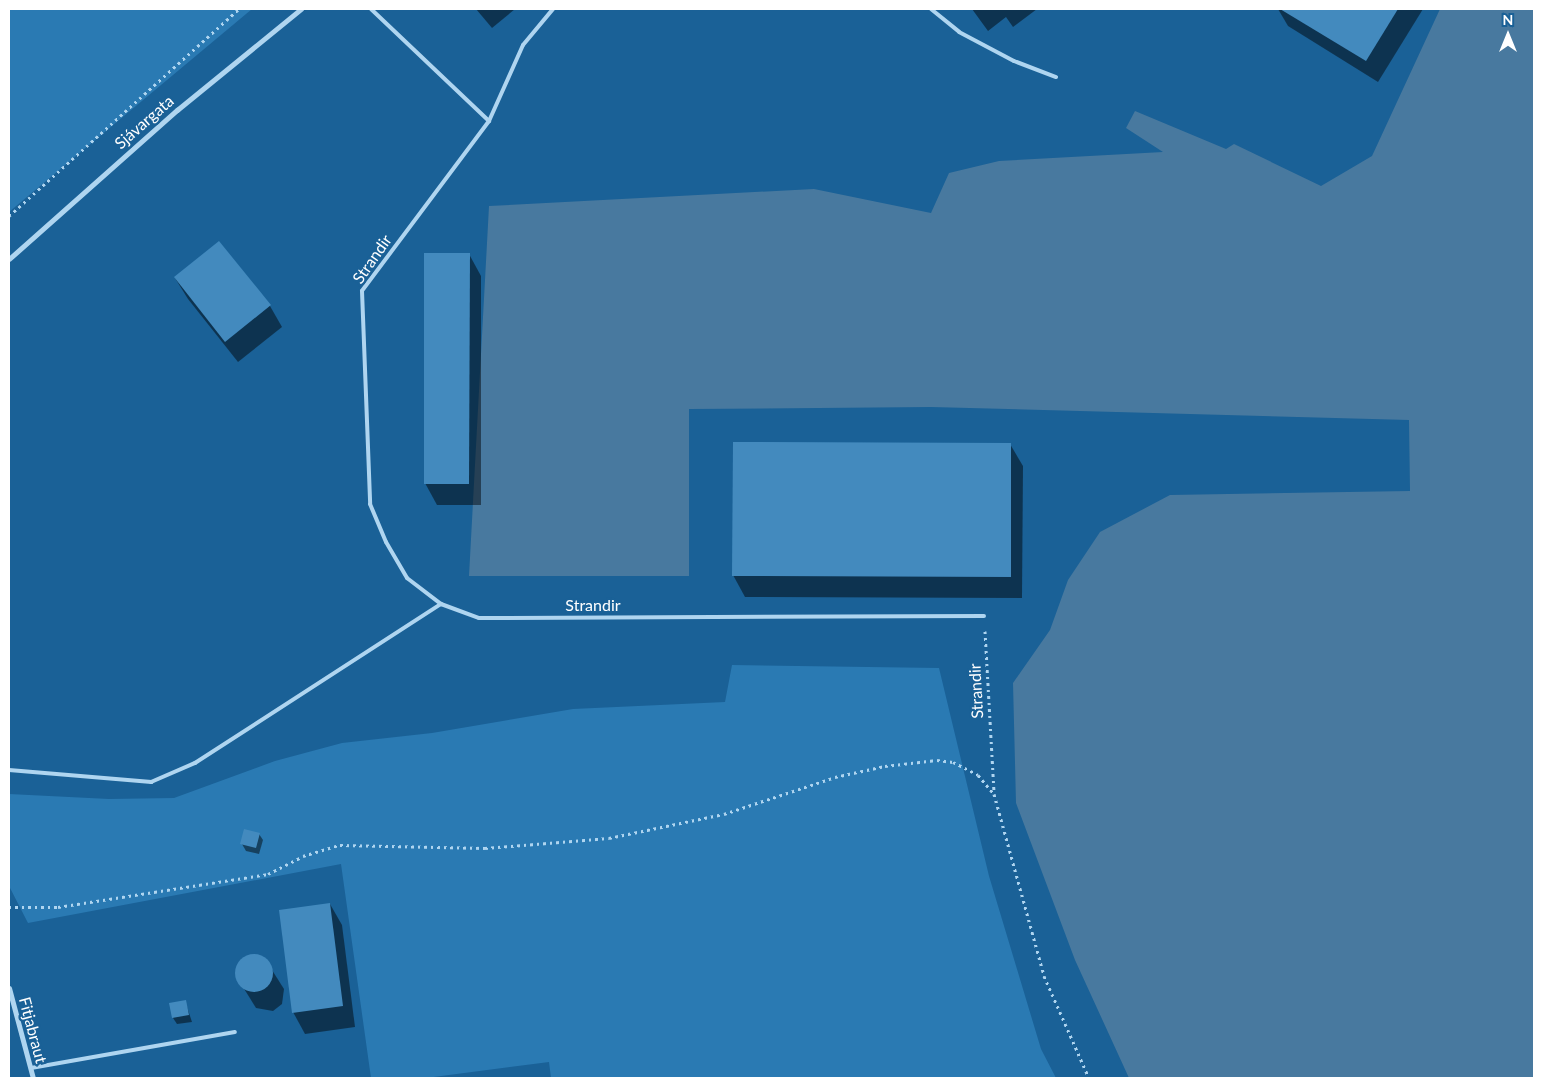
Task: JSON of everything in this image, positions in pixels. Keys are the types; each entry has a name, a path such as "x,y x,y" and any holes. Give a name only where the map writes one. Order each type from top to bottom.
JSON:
{"street":[{"name":"Sjávargata","path":"9,259 177,110 301,9"},
{"name":"Fitjabraut","path":"9,988 33,1078"}],"lane":[{"path":"371,9 489,121"},
{"name":"Strandir","path":"553,9 524,45 489,121 362,291 370,504 386,542 407,578 441,604 479,618 984,616"},
{"path":"931,9 959,32 1014,62 1056,77"},
{"path":"9,770 151,782 195,763 441,604"},
{"path":"31,1068 235,1032"}],"path":[{"path":"9,216 239,9"},
{"name":"Strandir","path":"984,616 994,794 1044,976 1089,1078"},
{"path":"9,907 58,907 268,874 303,856 340,845 485,848 609,838 724,814 843,775 885,766 937,760 968,767 988,784 994,794"}],"shaded area":[{"path":"9,9 252,9 9,212"},
{"path":"1440,9 1534,9 1534,1078 1129,1078 1075,960 1016,803 1013,683 1050,630 1068,580 1100,532 1170,495 1410,491 1409,420 931,407 689,409 689,576 469,576 489,206 814,189 931,213 949,173 999,161 1163,152 1126,128 1135,111 1226,149 1234,144 1321,186 1372,156"},
{"path":"732,665 939,668 989,876 1041,1049 1056,1078 551,1078 549,1062 426,1078 371,1078 341,864 28,923 9,886 9,794 109,799 174,798 275,761 342,743 432,733 573,709 725,702"}],"building":[{"path":"1280,9 1398,9 1366,61"},
{"path":"219,241 271,305 225,342 174,277"},
{"path":"424,253 470,253 469,484 424,484"},
{"path":"733,442 1011,443 1011,577 732,576"},
{"path":"244,829 260,833 256,848 240,844"},
{"path":"330,903 343,1006 292,1013 279,910"},
{"path":"254,954 267,960 273,973 267,986 254,992 241,986 235,973 241,960"},
{"path":"186,1000 189,1015 172,1018 169,1003"}]}
